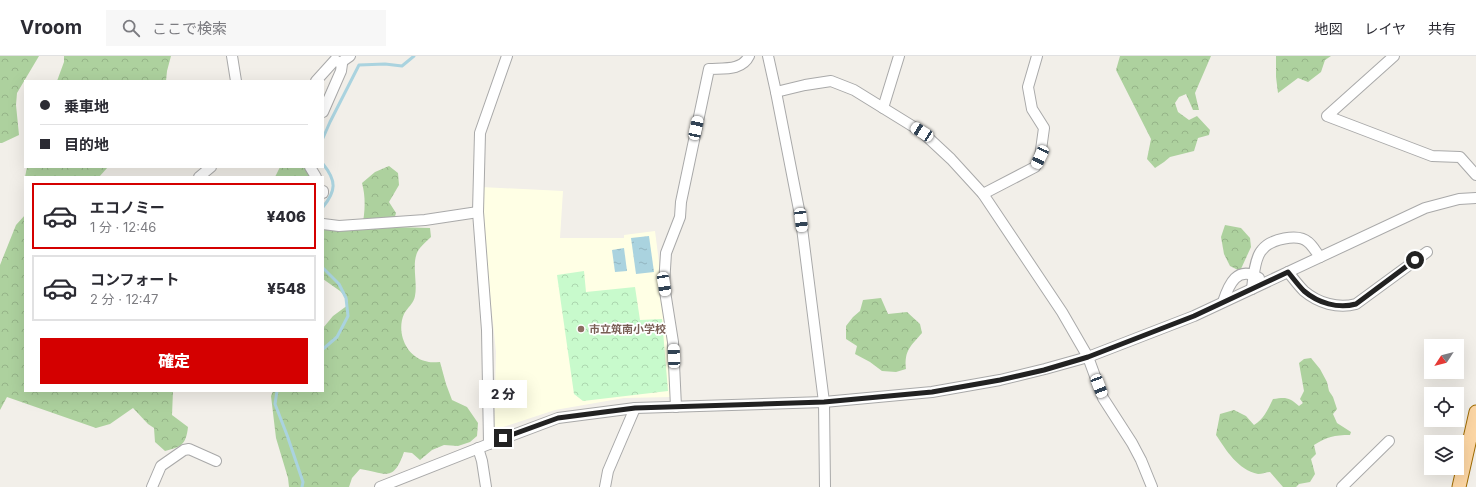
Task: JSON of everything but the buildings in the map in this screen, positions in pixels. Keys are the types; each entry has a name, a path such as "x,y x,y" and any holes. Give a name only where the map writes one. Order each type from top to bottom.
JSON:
{"main road":[{"path":"1459,487 1476,412"}],"street":[{"path":"232,56 236,80"},
{"path":"340,63 350,56"},
{"path":"489,444 488,330 478,212 480,133 507,56"},
{"path":"676,407 673,342 664,284 666,253 680,217 681,202 709,69 734,68 748,59 749,56"},
{"path":"768,56 801,220 824,402 826,487"},
{"path":"883,108 899,56"},
{"path":"983,194 1035,167 1040,157 1044,128 1032,109 1028,87 1037,56"},
{"path":"1394,56 1327,116 1432,156 1460,157 1476,175"},
{"path":"317,80 335,60 342,64 341,71 324,110"},
{"path":"776,92 831,81 854,90 922,132 951,158 983,194 1062,312 1088,357 1103,398 1132,443 1152,487"},
{"path":"200,176 210,168"},
{"path":"380,487 558,418 635,408 824,402 932,392 1000,380 1044,370 1088,357 1194,316 1425,208 1459,200 1476,198"},
{"path":"324,224 339,226 425,220 478,212"},
{"path":"1252,289 1261,250 1279,239 1297,238 1308,241 1320,257"},
{"path":"1288,272 1304,290 1314,297 1330,305 1346,307 1356,304 1427,252"},
{"path":"1223,302 1230,283 1238,276 1243,274 1254,275 1265,282"},
{"path":"604,487 608,471 635,408"},
{"path":"1342,487 1389,441"},
{"path":"152,487 161,466 184,450 189,448 216,461"},
{"path":"478,448 482,461 486,487"}],"shaded area":[{"name":"市立筑南小学校","path":"481,187 563,191 560,238 624,238 624,235 655,231 671,356 672,397 624,398 555,410 494,430 496,352 482,217"}],"green space":[{"path":"0,56 39,56 17,93 16,105 19,135 0,143"},
{"path":"64,56 171,56 166,80 57,80 64,62"},
{"path":"1120,56 1211,56 1195,93 1199,110 1193,110 1186,94 1179,97 1175,103 1178,112 1189,120 1197,116 1210,130 1209,135 1198,138 1194,151 1170,157 1155,168 1147,159 1151,139 1116,70"},
{"path":"1276,56 1331,56 1325,60 1321,72 1308,82 1298,78 1278,93"},
{"path":"389,166 398,173 399,185 389,202 396,213 392,227 430,228 431,237 421,247 415,258 416,290 413,301 404,314 402,321 401,328 404,342 408,349 418,358 429,362 440,362 452,400 467,407 478,423 477,436 470,442 458,446 444,445 432,450 420,460 412,453 404,452 396,468 388,474 360,469 352,478 349,487 289,487 288,478 276,438 271,396 273,392 324,392 324,327 333,316 348,305 347,298 324,280 324,227 362,228 365,205 362,183 375,172"},
{"path":"27,168 107,168 100,176 25,176"},
{"path":"280,168 306,168 310,176 276,176"},
{"path":"24,216 24,392 173,392 172,415 188,427 186,438 182,444 165,451 155,442 154,428 148,424 133,408 110,424 96,428 7,397 0,410 0,265 16,225"},
{"path":"1225,225 1241,228 1250,238 1251,247 1240,271 1230,266 1224,254 1221,237"},
{"path":"584,271 586,292 635,287 640,320 662,319 668,391 583,401 574,394 557,275"},
{"path":"881,298 888,314 907,312 920,324 922,333 907,353 906,369 896,372 882,371 870,362 855,354 857,346 846,339 846,326 860,311 863,300"},
{"path":"1311,358 1320,369 1333,397 1337,409 1333,414 1337,423 1351,432 1350,435 1331,437 1314,445 1316,454 1311,459 1315,474 1310,482 1299,484 1296,487 1283,487 1270,472 1258,474 1251,472 1233,459 1216,435 1220,414 1234,410 1246,416 1254,425 1263,417 1273,399 1287,398 1299,406 1303,403 1300,399 1304,391 1299,363 1304,359"}],"water":[{"path":"649,236 654,272 636,274 631,238"},
{"path":"624,248 627,271 615,272 612,250"}],"waterway":[{"path":"324,136 359,65 385,64 402,66 414,56"},
{"path":"324,165 333,181 332,191 324,206"},
{"path":"324,269 339,284 346,298 348,316 337,337 324,348"},
{"path":"277,392 275,404 303,482 302,487"}],"place":[{"name":"市立筑南小学校","path":"581,329"}],"route":[{"path":"503,438 558,418 635,408 824,402 932,392 1000,380 1044,370 1088,357 1194,316 1288,272 1304,290 1314,297 1330,305 1346,307 1356,304 1415,260"}]}
